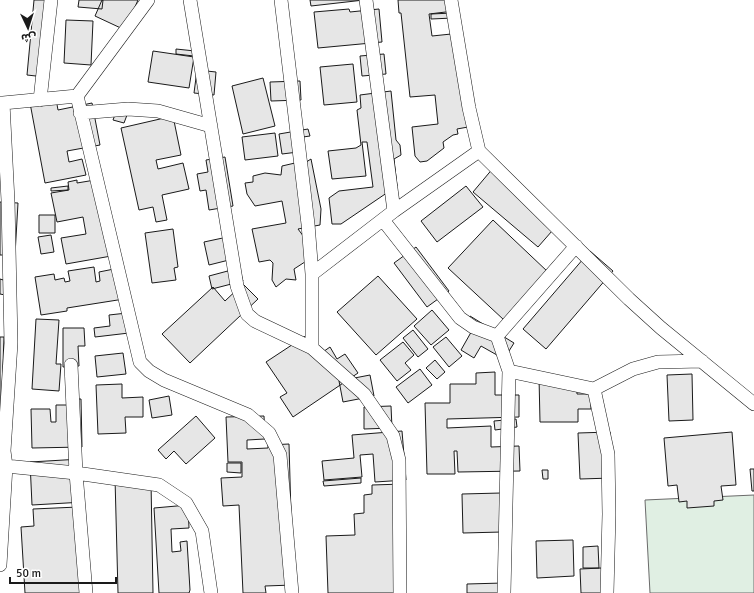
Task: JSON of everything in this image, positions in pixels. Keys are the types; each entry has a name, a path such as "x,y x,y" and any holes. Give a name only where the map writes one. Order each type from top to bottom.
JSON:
{"street":[{"path":"40,100 51,0"},
{"path":"148,0 77,96 140,362 149,371 164,380 248,415 269,433 280,455 292,593"},
{"path":"190,0 237,286 247,314 255,321 312,348 364,394 393,436 399,460 400,593"},
{"path":"281,0 312,274 312,348"},
{"path":"366,0 394,211"},
{"path":"451,0 479,151 629,299 754,404"},
{"path":"0,565 6,466 2,450 11,343 8,201 2,103 77,96"},
{"path":"80,113 128,109 158,111 211,126"},
{"path":"312,274 394,211 479,151"},
{"path":"383,220 460,318 473,327 497,336"},
{"path":"497,336 576,246"},
{"path":"0,334 11,343"},
{"path":"497,336 509,371 504,593"},
{"path":"509,371 594,389 633,369 658,362 702,361"},
{"path":"71,365 76,473 86,593"},
{"path":"594,389 608,454 609,514 607,593"},
{"path":"6,466 76,473 159,485 186,503 202,531 211,593"}],"green space":[{"path":"754,495 754,593 650,593 645,500"}],"building":[{"path":"34,0 55,0 45,77 27,75"},
{"path":"79,0 103,0 102,9 78,7"},
{"path":"102,0 138,0 125,30 95,16"},
{"path":"310,0 364,0 311,6"},
{"path":"398,0 453,0 454,11 429,14 432,36 461,33 468,127 457,129 458,134 453,135 443,142 444,148 427,161 420,162 415,156 412,127 438,124 435,95 410,97 401,13 399,13"},
{"path":"349,9 350,12 379,9 382,42 318,48 314,12"},
{"path":"453,13 453,18 431,19 431,14"},
{"path":"66,20 93,21 91,65 64,63"},
{"path":"176,49 195,51 194,56 176,54"},
{"path":"153,51 194,57 189,88 148,82"},
{"path":"384,54 386,74 362,76 360,56"},
{"path":"353,64 357,102 324,105 320,67"},
{"path":"197,70 216,72 214,95 194,93"},
{"path":"263,78 275,126 243,134 232,86"},
{"path":"300,81 301,100 271,101 270,82"},
{"path":"391,91 396,140 400,145 401,155 394,159 397,186 341,224 332,224 329,198 339,191 373,187 367,142 362,142 366,176 332,179 328,151 356,148 361,145 357,110 361,108 360,95"},
{"path":"56,99 58,110 92,103 100,145 67,151 69,162 82,159 86,175 45,183 30,103"},
{"path":"116,112 127,115 124,123 113,120"},
{"path":"173,116 181,155 156,160 158,169 183,163 189,189 162,195 167,220 156,222 153,207 139,210 121,128"},
{"path":"308,129 310,136 296,138 298,152 282,154 279,134"},
{"path":"275,133 278,156 245,160 242,137"},
{"path":"225,157 233,206 209,210 206,190 200,191 197,174 208,172 206,160"},
{"path":"311,159 321,209 320,225 298,229 310,245 311,258 294,269 296,280 286,279 276,287 272,280 273,263 270,260 259,262 252,229 286,223 282,201 255,206 247,194 245,183 253,182 253,176 265,173 281,175 282,166 295,163 303,164"},
{"path":"494,167 559,223 538,247 473,192"},
{"path":"101,179 117,255 66,264 61,238 86,234 83,217 57,222 51,193 69,190 68,182 77,180 77,183"},
{"path":"68,186 68,190 51,191 51,188"},
{"path":"466,186 483,207 437,242 421,221"},
{"path":"0,202 18,203 15,255 0,255"},
{"path":"39,215 55,215 55,233 39,233"},
{"path":"493,220 548,272 504,320 448,268"},
{"path":"173,229 178,267 174,268 176,280 152,283 145,233"},
{"path":"51,235 54,252 41,254 38,237"},
{"path":"232,236 237,258 209,265 204,242"},
{"path":"416,247 449,291 427,307 394,263"},
{"path":"590,251 613,271 546,349 523,329"},
{"path":"94,267 96,282 100,281 99,272 119,268 124,299 67,308 67,311 41,315 35,277 54,274 55,280 64,278 65,282 70,281 68,271"},
{"path":"239,268 243,281 212,289 209,276"},
{"path":"378,276 417,319 376,355 337,312"},
{"path":"0,279 10,282 5,295 0,294"},
{"path":"243,284 258,299 190,363 162,334 213,287 225,301"},
{"path":"432,310 449,330 431,345 414,326"},
{"path":"127,313 129,333 95,337 94,328 110,326 109,315"},
{"path":"470,316 514,343 504,359 481,346 474,358 461,350 474,327 466,322"},
{"path":"36,319 59,320 56,364 61,364 59,391 32,389"},
{"path":"63,328 84,328 85,346 78,346 79,366 63,367"},
{"path":"413,330 428,349 418,357 403,338"},
{"path":"307,335 320,354 330,347 337,359 345,354 358,373 293,417 280,397 287,393 266,362"},
{"path":"0,337 4,337 1,417 0,417"},
{"path":"446,337 462,356 449,367 433,347"},
{"path":"403,342 414,355 405,363 411,370 397,381 380,360"},
{"path":"123,353 126,374 97,377 95,356"},
{"path":"435,360 445,372 437,379 426,368"},
{"path":"420,369 432,385 408,403 396,387"},
{"path":"495,372 495,395 519,395 519,417 447,419 447,428 491,426 491,447 519,446 520,471 458,472 457,451 454,451 455,474 427,474 425,403 450,403 450,384 476,384 476,373"},
{"path":"692,374 693,420 669,421 667,375"},
{"path":"370,375 374,396 343,402 339,381"},
{"path":"539,377 577,385 577,394 591,394 591,409 578,409 578,422 540,422"},
{"path":"122,384 122,398 143,397 143,417 125,417 126,433 98,434 96,385"},
{"path":"169,396 172,415 152,418 149,400"},
{"path":"67,399 81,399 82,447 32,448 31,409 50,409 51,422 56,422 56,405 67,405"},
{"path":"391,406 392,428 364,429 364,407"},
{"path":"196,416 215,438 186,464 174,451 166,459 158,450"},
{"path":"264,416 265,439 247,440 247,449 268,448 268,445 289,444 293,585 265,586 266,593 243,593 239,505 223,506 221,478 242,477 242,462 228,462 226,417"},
{"path":"516,419 517,427 495,430 494,421"},
{"path":"402,431 406,480 375,482 373,454 360,455 362,477 324,480 322,461 354,458 352,435"},
{"path":"610,432 612,478 580,479 578,433"},
{"path":"732,432 736,485 721,486 723,500 714,501 714,506 687,508 687,501 679,502 677,485 668,486 664,438"},
{"path":"81,459 84,502 32,505 30,462"},
{"path":"227,463 241,463 241,473 227,472"},
{"path":"750,469 754,469 754,491 752,491"},
{"path":"542,470 548,470 548,479 543,479"},
{"path":"115,478 151,481 153,593 118,593"},
{"path":"361,478 361,483 324,486 323,481"},
{"path":"403,484 406,593 328,593 326,536 355,535 354,514 364,513 364,495 372,494 372,485"},
{"path":"501,493 502,532 463,533 462,494"},
{"path":"188,505 189,528 171,529 172,552 181,551 180,542 187,541 190,590 189,593 159,593 154,508"},
{"path":"78,507 83,593 25,593 21,527 34,526 33,509"},
{"path":"573,540 574,576 537,578 536,541"},
{"path":"598,546 599,568 583,568 583,547"},
{"path":"602,568 603,593 581,593 580,569"},
{"path":"503,583 503,593 467,593 467,584"}]}
